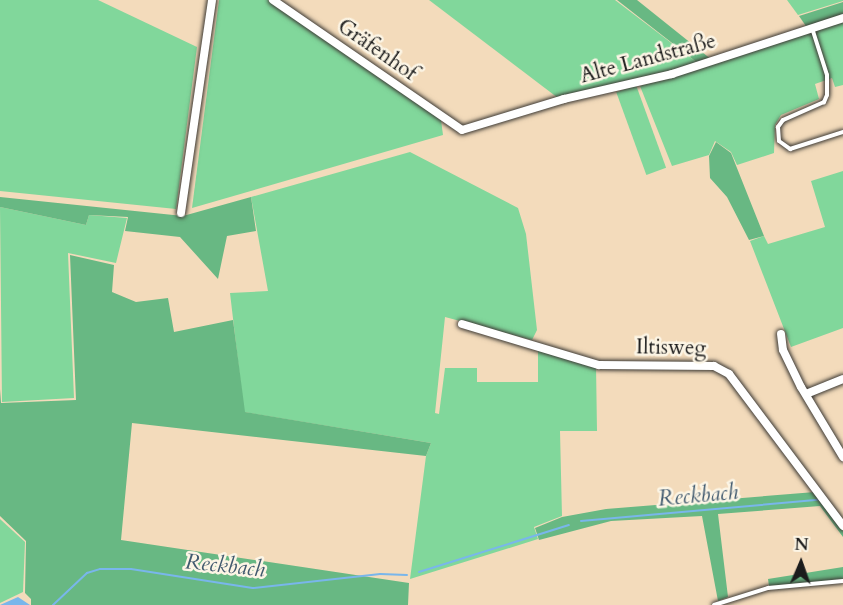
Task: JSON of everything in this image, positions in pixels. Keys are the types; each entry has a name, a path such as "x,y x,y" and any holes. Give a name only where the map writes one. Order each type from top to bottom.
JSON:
{"street":[{"path":"181,213 212,0"},
{"name":"Gräfenhof","path":"273,0 462,130"},
{"name":"Alte Landstraße","path":"462,130 564,99 672,74 843,18"},
{"name":"Iltisweg","path":"462,324 599,365 714,366 729,374 843,525"},
{"path":"781,334 783,350 843,457"},
{"path":"806,394 843,379"}],"lane":[{"path":"812,28 827,75 827,95 818,105 783,120 778,127 779,141 790,149 843,132"},
{"path":"714,605 768,588 843,581"}],"green space":[{"path":"0,0 98,0 197,47 176,209 0,191"},
{"path":"219,0 268,0 441,120 443,135 192,208"},
{"path":"429,0 615,0 699,64 558,98"},
{"path":"617,0 637,0 712,60 699,64"},
{"path":"787,0 843,0 843,1 798,15"},
{"path":"843,2 843,17 808,29 799,16"},
{"path":"843,20 843,85 835,87 832,78 815,84 819,99 781,115 775,125 774,153 737,165 731,152 715,141 709,155 672,166 640,86"},
{"path":"636,85 666,168 646,175 616,92"},
{"path":"716,142 731,153 764,236 749,240 727,197 710,178 709,156"},
{"path":"410,152 518,208 526,234 537,330 532,340 445,317 435,413 439,414 445,368 477,368 477,382 538,382 538,348 596,365 597,431 560,431 562,516 534,527 538,539 410,579 426,456 431,443 244,412 230,293 268,291 251,197"},
{"path":"843,171 843,328 791,347 750,241 764,236 768,244 825,227 811,181"},
{"path":"0,197 183,216 251,197 256,231 227,236 218,279 180,237 125,231 128,217 89,215 86,225 0,207"},
{"path":"0,207 86,225 89,215 127,218 116,263 68,253 74,398 2,402"},
{"path":"70,255 114,265 112,292 136,302 168,298 174,332 233,320 245,412 431,443 426,456 132,423 121,540 409,583 408,605 31,605 31,599 25,593 26,541 0,516 0,389 1,403 76,400"},
{"path":"815,492 843,529 843,537 820,506 718,514 728,597 718,601 702,516 611,521 539,540 535,528 562,517 606,509"},
{"path":"0,519 25,542 23,592 0,603"},
{"path":"843,567 843,580 769,586 768,579"}],"water":[{"path":"18,597 30,605 0,605"}],"waterway":[{"name":"Reckbach","path":"581,521 818,500"},
{"name":"Reckbach","path":"419,572 569,525"},
{"name":"Reckbach","path":"53,605 87,573 100,569 131,569 253,588 380,574 407,575"}]}
